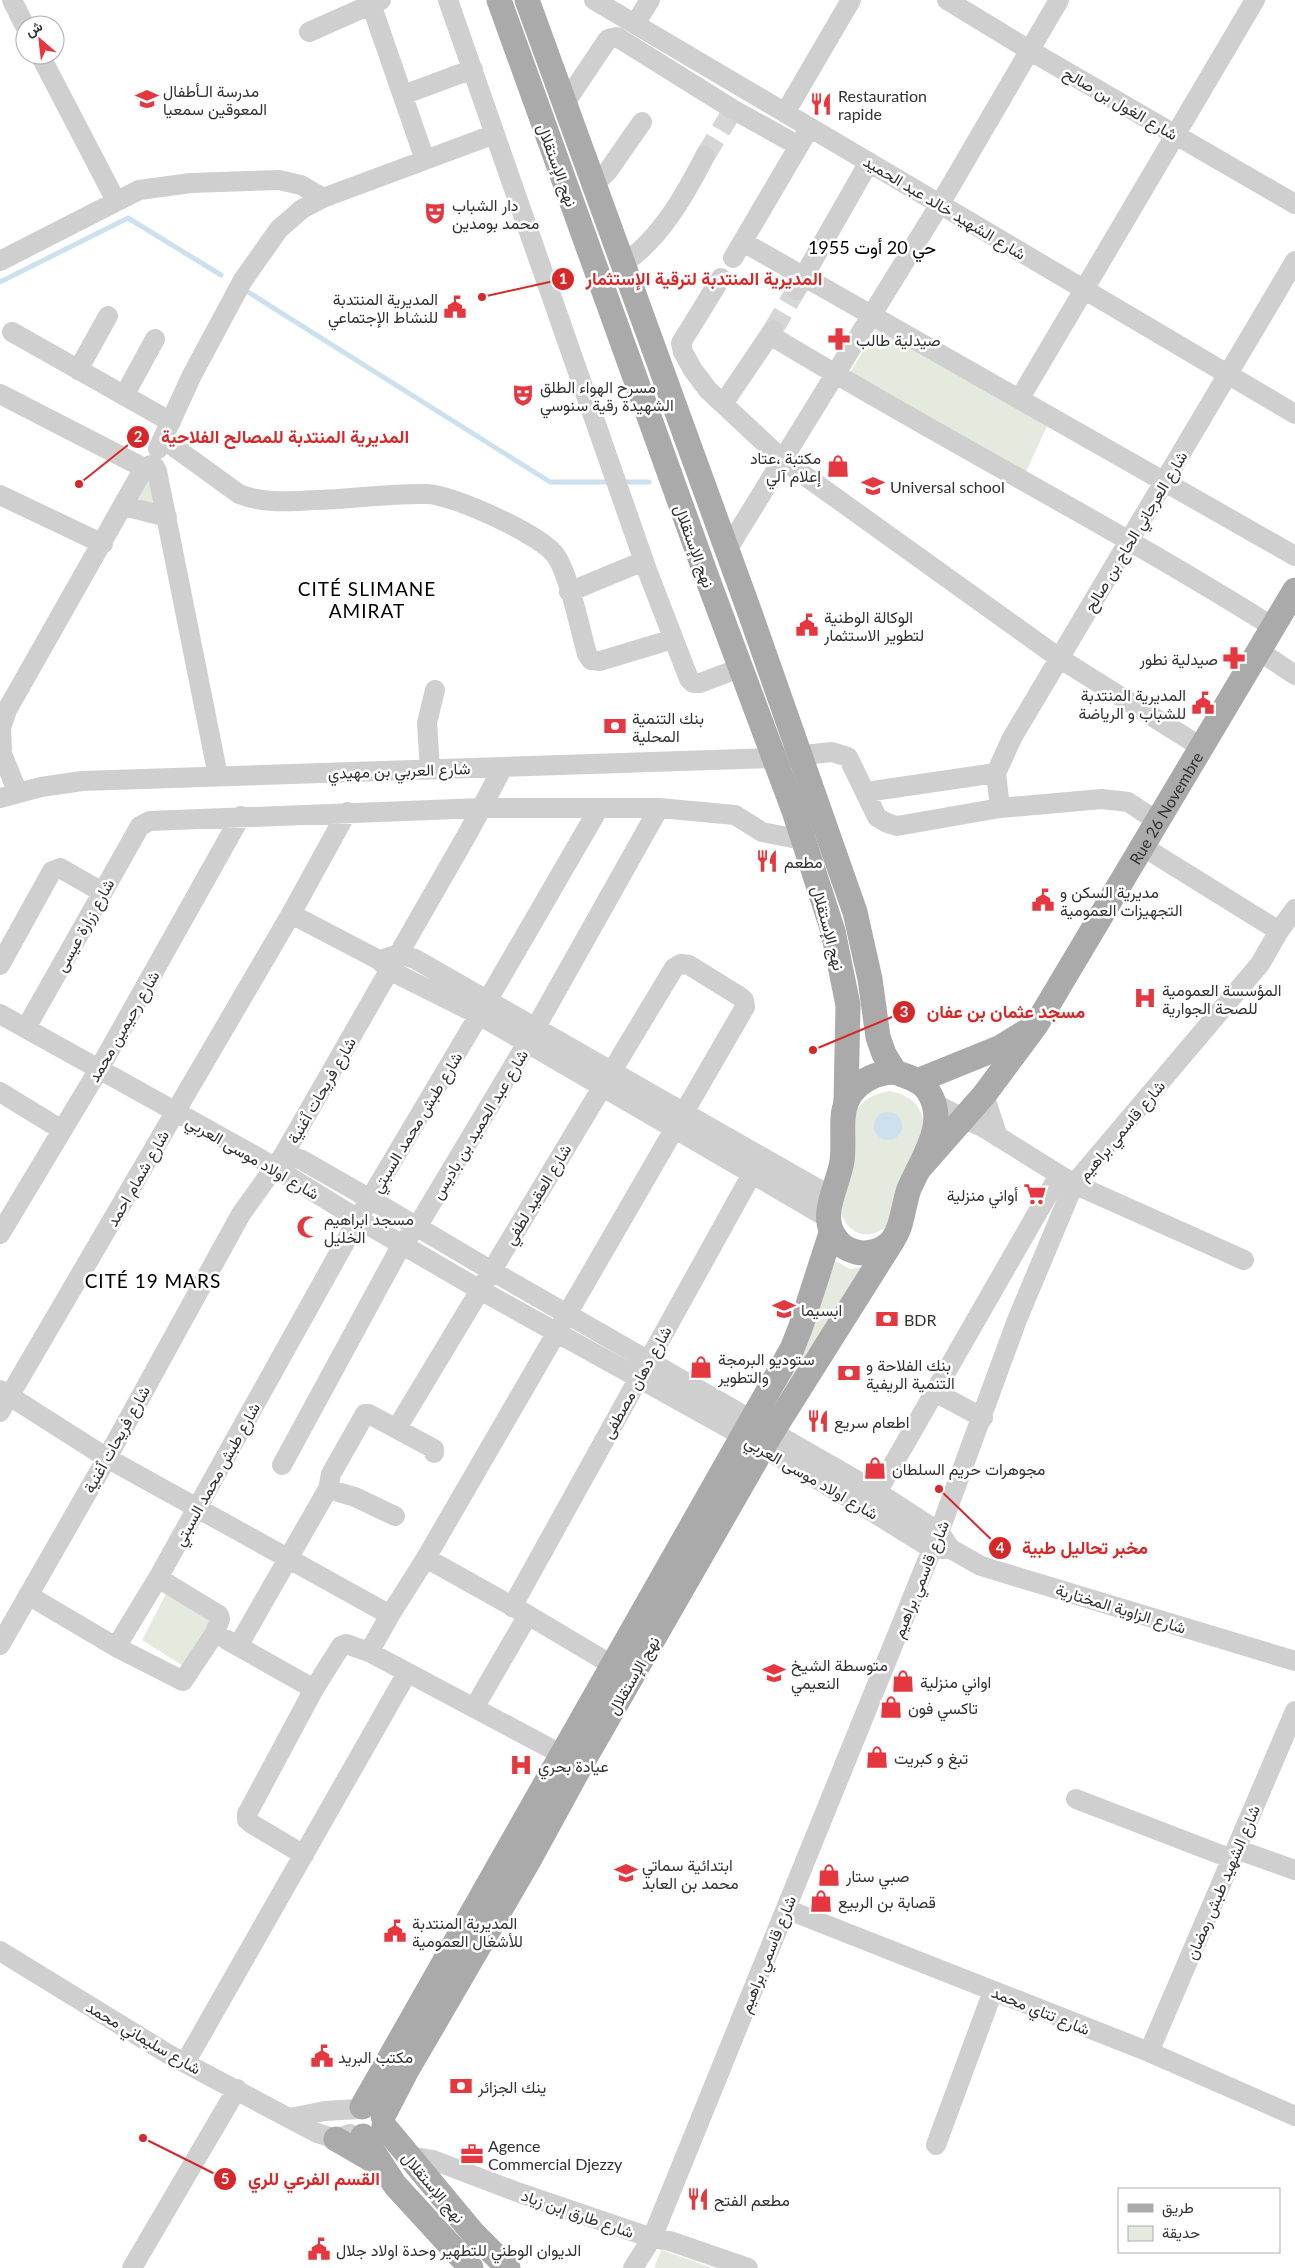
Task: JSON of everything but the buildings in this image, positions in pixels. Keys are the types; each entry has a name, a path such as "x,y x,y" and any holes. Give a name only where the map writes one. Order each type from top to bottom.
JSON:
{"main road":[{"name":"نهج الإستقلال","path":"363,2123 757,1434 801,1326 830,1216 842,1161 842,1117 846,1100 848,1005 834,931 774,758 499,0"},
{"name":"نهج الإستقلال","path":"363,2123 407,2070 528,1862 612,1665 757,1434 892,1240 899,1227 907,1194 937,1124 935,1104 925,1087 906,1077 884,1054 878,1037 870,979 855,912 624,263 527,0"},
{"name":"Rue 26 Novembre","path":"918,1170 984,1095 1036,1026 1175,790 1273,627 1294,596"},
{"name":"Rue 26 Novembre","path":"846,1100 857,1085 873,1075 906,1077 1001,1047 1036,1026"},
{"path":"830,1216 841,1245 854,1252 868,1253 882,1249 892,1240"},
{"path":"407,2070 401,2113 409,2156"},
{"name":"نهج الإستقلال","path":"363,2123 409,2156 473,2233 508,2268"},
{"name":"نهج الإستقلال","path":"363,2123 381,2165 413,2206 471,2268"}],"street":[{"path":"12,0 20,15"},
{"path":"448,0 647,570 689,679 693,683 700,683 740,668"},
{"name":"شارع الشهيد خالد عبد الحميد","path":"594,0 1295,414"},
{"path":"635,24 650,0"},
{"path":"785,113 851,0"},
{"name":"شارع الغول بن صالح","path":"947,0 1295,204"},
{"path":"727,550 940,204 1059,0"},
{"path":"1020,398 1255,0"},
{"path":"309,32 376,2 403,96 426,160"},
{"path":"564,103 608,39 617,37 732,112 788,140"},
{"path":"45,65 116,201"},
{"path":"403,96 473,70"},
{"path":"594,185 608,171 642,122"},
{"path":"810,127 738,250 799,283 872,313 1295,556"},
{"path":"9,795 1,750 1,728 7,710 148,466 167,431 213,334 258,259 279,229 302,209 323,198 495,134"},
{"path":"624,263 634,257 654,236 673,210 705,156"},
{"path":"799,283 869,162"},
{"path":"0,261 140,190 183,184 279,180 301,185 323,198"},
{"name":"شارع العرجاني الحاج بن صالح","path":"996,773 1012,738 1295,261"},
{"path":"721,278 681,343 682,352 692,370 723,404 783,460 1059,658 1199,751"},
{"path":"78,370 108,316"},
{"path":"12,332 124,396 239,494 251,499 265,501 305,500 429,494 454,500 534,537 555,554 563,568 587,654 591,660 600,662 673,639"},
{"path":"723,404 771,333 834,375 1130,541 1273,627"},
{"path":"124,396 155,339"},
{"path":"0,394 148,466 154,466 157,470 218,776"},
{"path":"0,495 103,544"},
{"path":"124,506 167,517"},
{"path":"569,592 634,565 642,565 647,570"},
{"path":"1259,651 1295,675"},
{"path":"430,769 427,723 435,690"},
{"name":"شارع العربي بن مهيدي","path":"9,795 41,786 82,781 774,758 832,752 848,757 866,792"},
{"name":"شارع فريحات ٱغنية","path":"0,1645 108,1458 241,1214 280,1161 389,961 481,808 503,767"},
{"path":"1000,808 996,773 866,792 878,817 887,823 897,826 1000,808 1102,798 1128,802 1157,821"},
{"path":"241,816 481,808 659,808 735,815 762,832 803,840"},
{"name":"شارع طبش محمد السبتي","path":"116,1647 158,1578 370,1199 484,1008 599,808"},
{"name":"شارع عبد الحميد بن باديس","path":"282,1465 402,1244 417,1227 532,1035 659,808"},
{"name":"شارع شمام احمد","path":"3,1400 176,1112 291,914 347,812"},
{"name":"شارع زرارة عيسى","path":"26,1028 102,892 144,822 241,816"},
{"name":"شارع رحيمين محمد","path":"0,1234 99,1069 241,816"},
{"path":"1142,846 1290,920"},
{"path":"0,965 52,871 56,868 60,868 102,892"},
{"path":"291,914 389,961 415,959 484,1008 756,1166 830,1216"},
{"name":"شارع قاسمي براهيم","path":"633,2268 652,2238 786,1909 941,1544 983,1418 1067,1180 1260,964 1290,920"},
{"name":"شارع العقيد لطفي","path":"398,1428 482,1291 674,968 681,964 689,965 739,996 744,1000 745,1007 678,1120"},
{"name":"شارع اولاد موسى العربي","path":"0,1014 176,1112 280,1161 358,1220 638,1378 757,1434 873,1500 941,1544"},
{"path":"0,1092 62,1130"},
{"path":"984,1095 998,1137"},
{"path":"935,1104 974,1136 998,1137 1067,1180 1244,1260"},
{"path":"369,1652 390,1614 426,1558 678,1120"},
{"name":"شارع اولاد موسى العربي","path":"280,1161 302,1160 492,1272 648,1360 757,1434"},
{"name":"شارع دهان مصطفى","path":"474,1708 520,1611 638,1378 756,1166"},
{"path":"873,1500 935,1392 1067,1180"},
{"path":"935,1392 983,1418"},
{"path":"3,1400 390,1614"},
{"path":"238,1646 290,1558 328,1488 332,1474 365,1414 369,1414 398,1428 434,1449 434,1453"},
{"path":"328,1488 355,1497 395,1516"},
{"name":"شارع الزاوية المختارية","path":"941,1544 981,1566 1295,1661"},
{"path":"426,1558 612,1665"},
{"path":"28,1595 116,1647 183,1681 215,1632 220,1619 218,1615 158,1578"},
{"path":"215,1632 314,1689"},
{"path":"304,1855 252,1824 248,1820 247,1814 314,1689 341,1646 346,1644 369,1652 570,1760"},
{"path":"185,2063 407,1673"},
{"name":"شارع الشهيد طبش رمضان","path":"1149,2052 1295,1711"},
{"path":"1076,1799 1234,1854 1295,1870"},
{"name":"شارع تتاي محمد","path":"786,1909 1149,2052 1295,2116"},
{"name":"شارع سليماني محمد","path":"0,1951 185,2063 317,2133 363,2123"},
{"path":"936,2145 994,1991"},
{"path":"132,2268 237,2089"},
{"path":"290,2118 325,2111 363,2123"},
{"name":"شارع طارق إبن زياد","path":"409,2156 433,2160 517,2192 652,2238 670,2241 748,2268"}],"green space":[{"path":"879,324 1049,422 1025,474 850,373"},
{"path":"151,477 157,506 136,501 148,478"},
{"path":"890,1091 906,1096 916,1104 922,1116 925,1132 890,1224 874,1233 859,1233 852,1230 847,1224 842,1217 839,1207 854,1114 869,1098"},
{"path":"836,1261 850,1269 866,1266 773,1417"},
{"path":"168,1590 215,1621 188,1669 142,1640"},
{"path":"661,2250 713,2268 654,2268"}],"water":[{"path":"888,1112 898,1116 902,1126 898,1136 888,1140 878,1136 874,1126 878,1116"}],"waterway":[{"path":"0,282 128,218 221,275"},
{"path":"248,292 550,482 613,482"},
{"path":"621,482 649,482"}],"tunnel":[{"path":"705,156 730,115"},
{"path":"773,330 796,290"}],"place":[{"name":"مدرسة الـأطفال المعوقين سمعيا","path":"147,99"},
{"name":"Restauration rapide","path":"821,104"},
{"name":"دار الشباب محمد بومدين","path":"435,213"},
{"name":"المديرية المنتدبة لترقية الإستثمار","path":"482,297"},
{"name":"المديرية المنتدبة للنشاط الإجتماعي","path":"455,307"},
{"name":"صيدلية طالب","path":"839,339"},
{"name":"مسرح الهواء الطلق الشهيدة رقية سنوسي","path":"523,395"},
{"name":"مكتبة ،عتاد إعلام آلي","path":"838,466"},
{"name":"المديرية المنتدبة للمصالح الفلاحية","path":"79,484"},
{"name":"Universal school","path":"873,486"},
{"name":"الوكالة الوطنية لتطوير الاستثمار","path":"807,625"},
{"name":"صيدلية نطور","path":"1234,658"},
{"name":"المديرية المنتدبة للشباب و الرياضة","path":"1203,703"},
{"name":"بنك التنمية المحلية","path":"615,726"},
{"name":"مطعم","path":"767,861"},
{"name":"مديرية السكن و التجهيزات العمومية","path":"1043,900"},
{"name":"المؤسسة العمومية للصحة الجوارية","path":"1145,998"},
{"name":"مسجد عثمان بن عفان","path":"813,1050"},
{"name":"أواني منزلية","path":"1035,1194"},
{"name":"مسجد ابراهيم الخليل","path":"308,1227"},
{"name":"ابسيما","path":"784,1309"},
{"name":"BDR","path":"887,1319"},
{"name":"ستوديو البرمجة والتطوير","path":"701,1367"},
{"name":"بنك الفلاحة و التنمية الريفية","path":"849,1373"},
{"name":"اطعام سريع","path":"818,1421"},
{"name":"مجوهرات حريم السلطان","path":"875,1468"},
{"name":"مخبر تحاليل طبية","path":"939,1489"},
{"name":"متوسطة الشيخ النعيمي","path":"774,1673"},
{"name":"اواني منزلية","path":"903,1681"},
{"name":"تاكسي فون","path":"891,1707"},
{"name":"تبغ و كبريت","path":"877,1757"},
{"name":"عيادة بحري","path":"521,1765"},
{"name":"ابتدائية سماتي محمد بن العابد","path":"626,1873"},
{"name":"صبي ستار","path":"829,1875"},
{"name":"قصابة بن الربيع","path":"821,1901"},
{"name":"المديرية المنتدبة للأشغال العمومية","path":"395,1931"},
{"name":"مكتب البريد","path":"322,2056"},
{"name":"ينك الجزائر","path":"461,2086"},
{"name":"القسم الفرعي للري","path":"143,2138"},
{"name":"Agence Commercial Djezzy","path":"472,2154"},
{"name":"مطعم الفتح","path":"698,2199"},
{"name":"الديوان الوطني للتطهير وحدة اولاد جلال","path":"319,2249"}],"district":[{"name":"حي 20 أوت 1955","path":"872,247"},
{"name":"CITÉ SLIMANE AMIRAT","path":"367,599"},
{"name":"CITÉ 19 MARS","path":"153,1280"}]}
